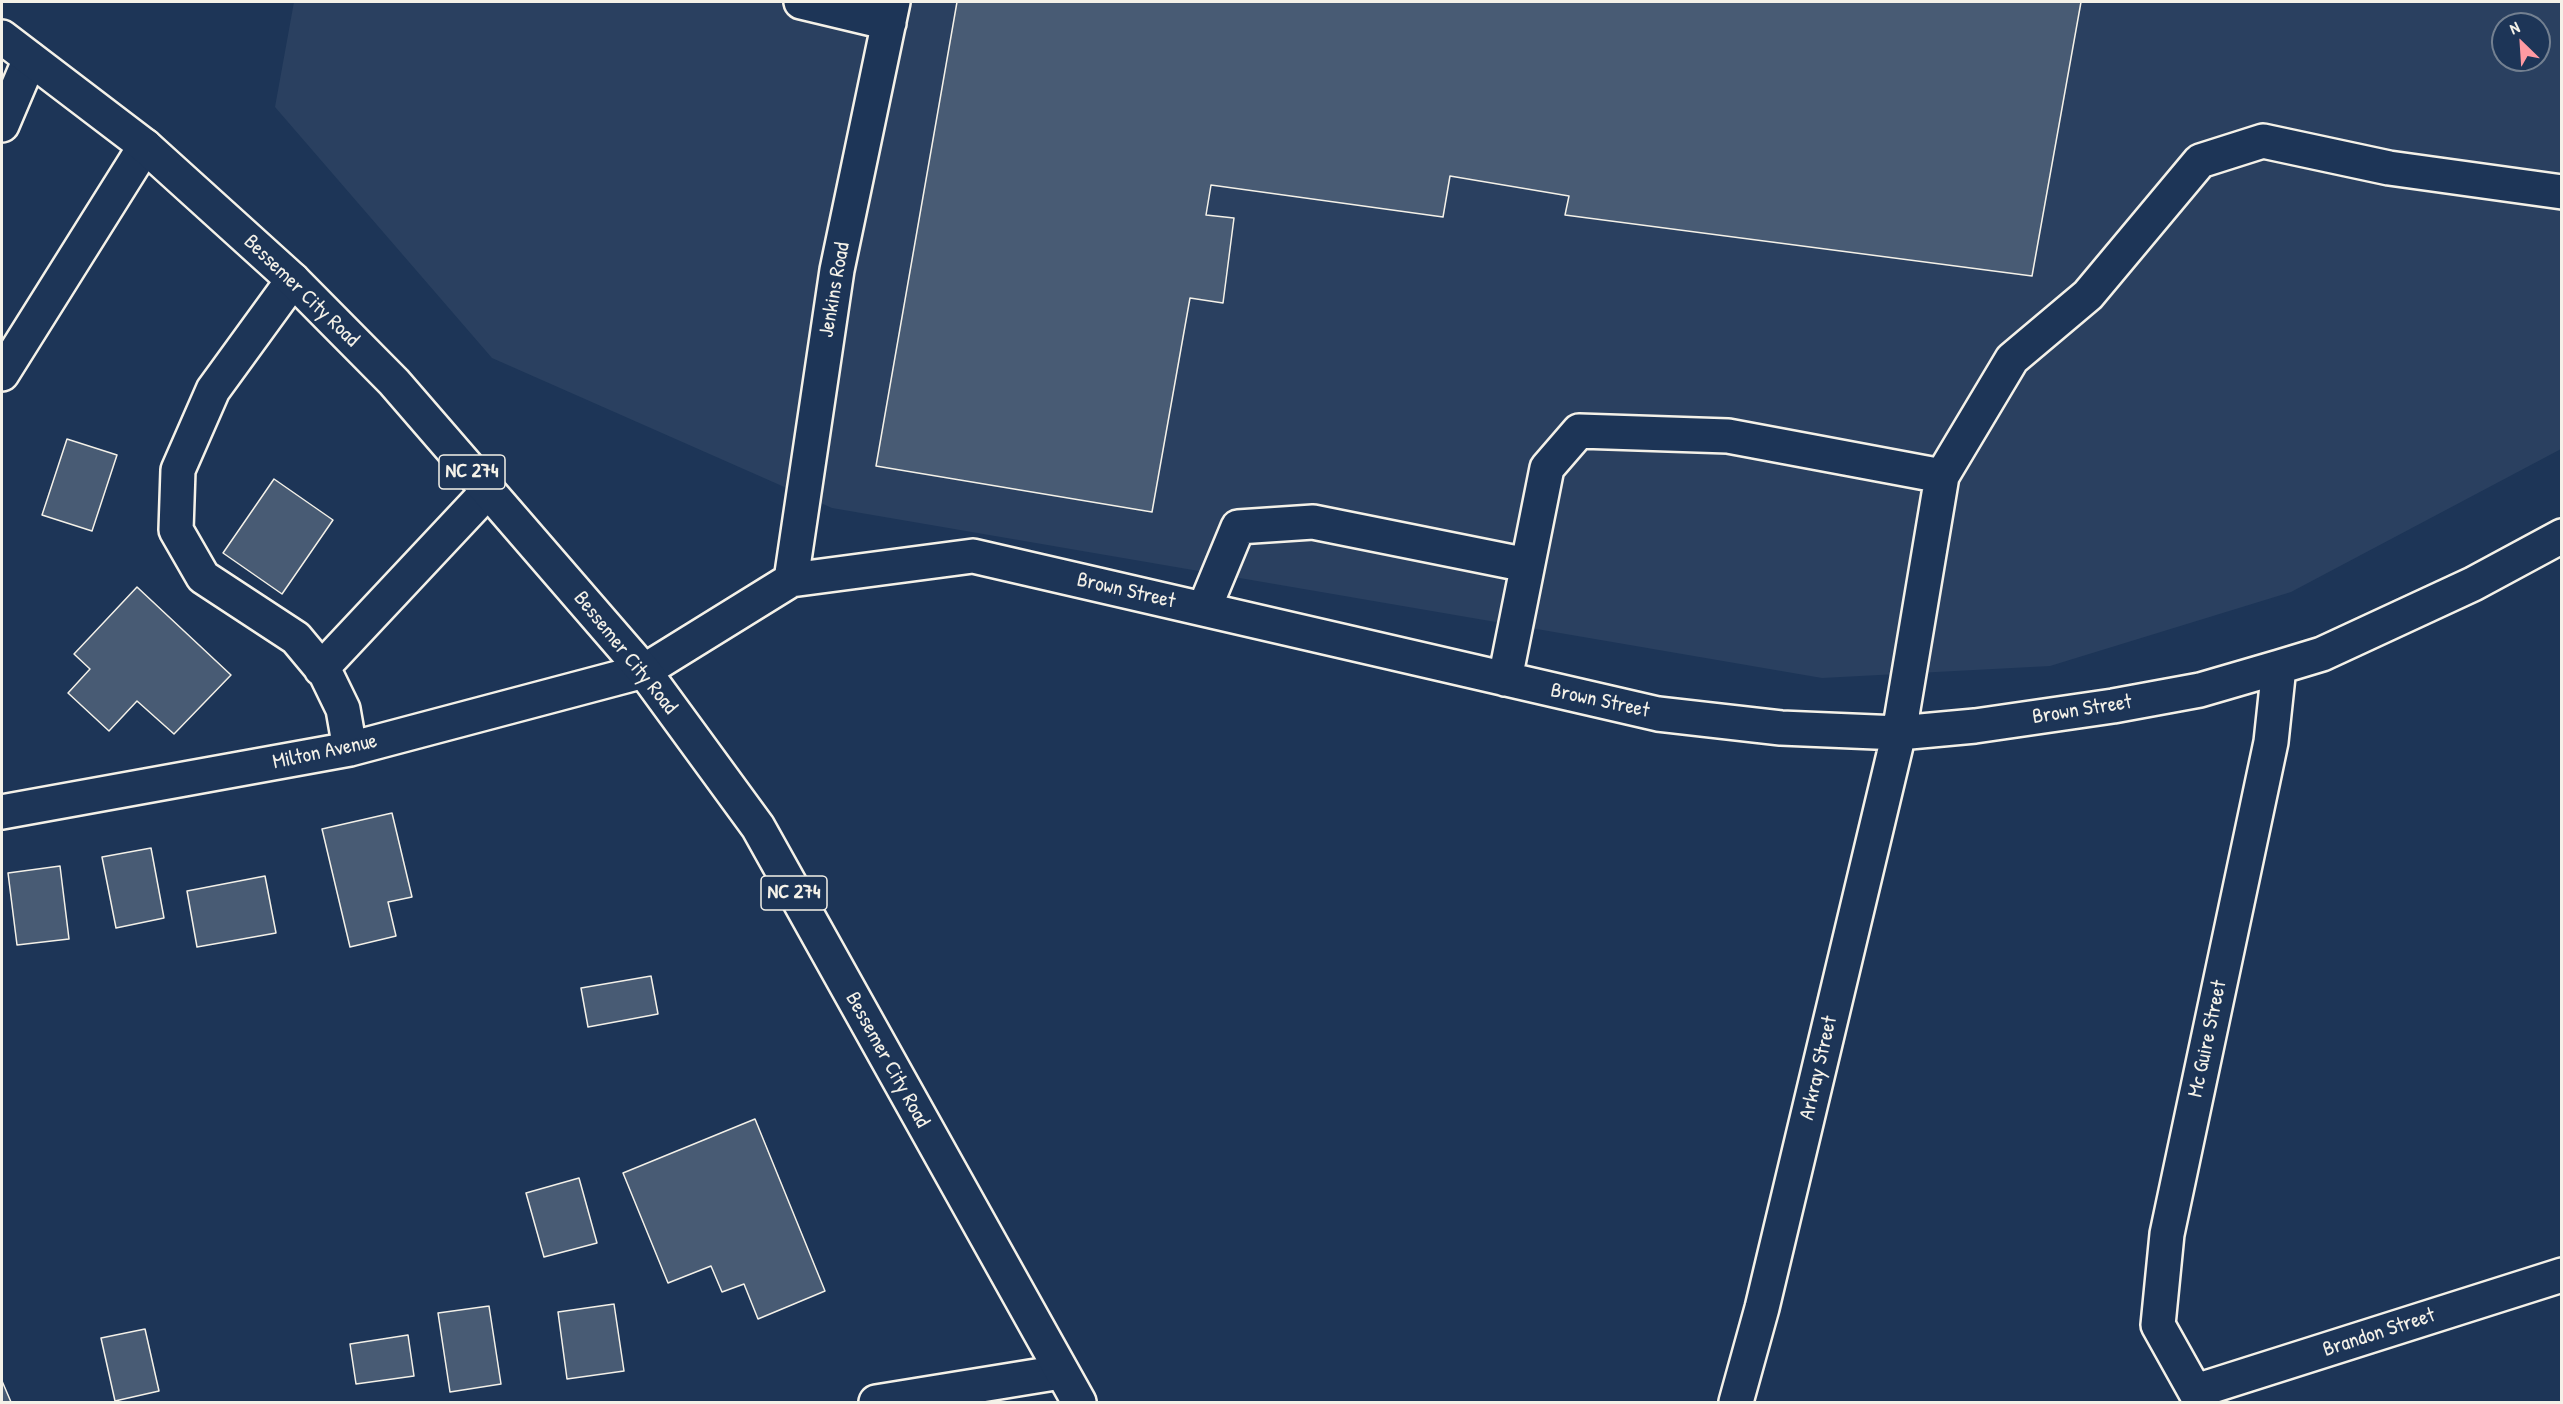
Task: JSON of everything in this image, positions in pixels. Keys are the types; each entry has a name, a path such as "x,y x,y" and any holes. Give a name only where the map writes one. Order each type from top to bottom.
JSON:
{"street":[{"path":"801,2 891,12"},
{"name":"Jenkins Road","path":"791,580 837,270 891,12"},
{"name":"Bessemer City Road","path":"2,37 145,146 293,280 394,382 644,670 758,827 1079,1402"},
{"path":"2,124 30,59"},
{"path":"1504,679 1547,468 1579,431 1728,436 1942,476 2012,359 2088,296 2200,161 2264,141 2389,168 2562,192"},
{"path":"2,374 145,146"},
{"path":"293,280 213,390 178,470 176,530 203,576 296,638 326,674 343,710 350,749"},
{"name":"Arkray Street","path":"1736,1402 1762,1308 1899,733 1942,476"},
{"path":"321,669 488,491"},
{"path":"1204,609 1238,527 1313,522 1527,565"},
{"name":"Brown Street","path":"644,670 791,580 973,556 1658,714 1781,729 1899,733 1975,726 2114,706 2200,690 2278,668 2322,654 2473,584 2562,536"},
{"name":"Mc Guire Street","path":"2198,1397 2158,1324 2167,1234 2271,742 2278,668"},
{"name":"Milton Avenue","path":"2,812 350,749 644,670"},
{"name":"Brandon Street","path":"2198,1397 2562,1275"},
{"path":"892,1401 1061,1372"}],"shaded area":[{"path":"294,2 2561,2 2561,449 2291,592 2050,666 1822,678 832,508 492,358 275,107"}],"building":[{"path":"957,2 2081,2 2032,276 1565,215 1569,196 1450,176 1443,217 1211,185 1206,215 1234,218 1223,303 1190,298 1152,512 876,466"},
{"path":"67,439 117,455 92,531 42,515"},
{"path":"274,479 333,520 282,594 223,553"},
{"path":"137,587 231,675 174,734 137,701 109,731 68,693 90,669 74,654"},
{"path":"392,813 412,897 388,902 396,936 350,947 322,829"},
{"path":"151,848 164,918 116,928 102,857"},
{"path":"60,866 69,939 17,945 8,873"},
{"path":"265,876 276,933 197,947 187,891"},
{"path":"651,976 658,1014 588,1027 581,988"},
{"path":"755,1119 825,1291 758,1319 744,1284 722,1292 711,1266 668,1283 623,1173"},
{"path":"579,1178 597,1243 544,1257 526,1193"},
{"path":"614,1304 624,1371 567,1379 558,1312"},
{"path":"489,1306 501,1384 450,1392 438,1313"},
{"path":"145,1329 159,1391 115,1401 101,1338"},
{"path":"408,1335 414,1376 356,1384 350,1344"},
{"path":"2,1381 11,1402 2,1402"}]}
